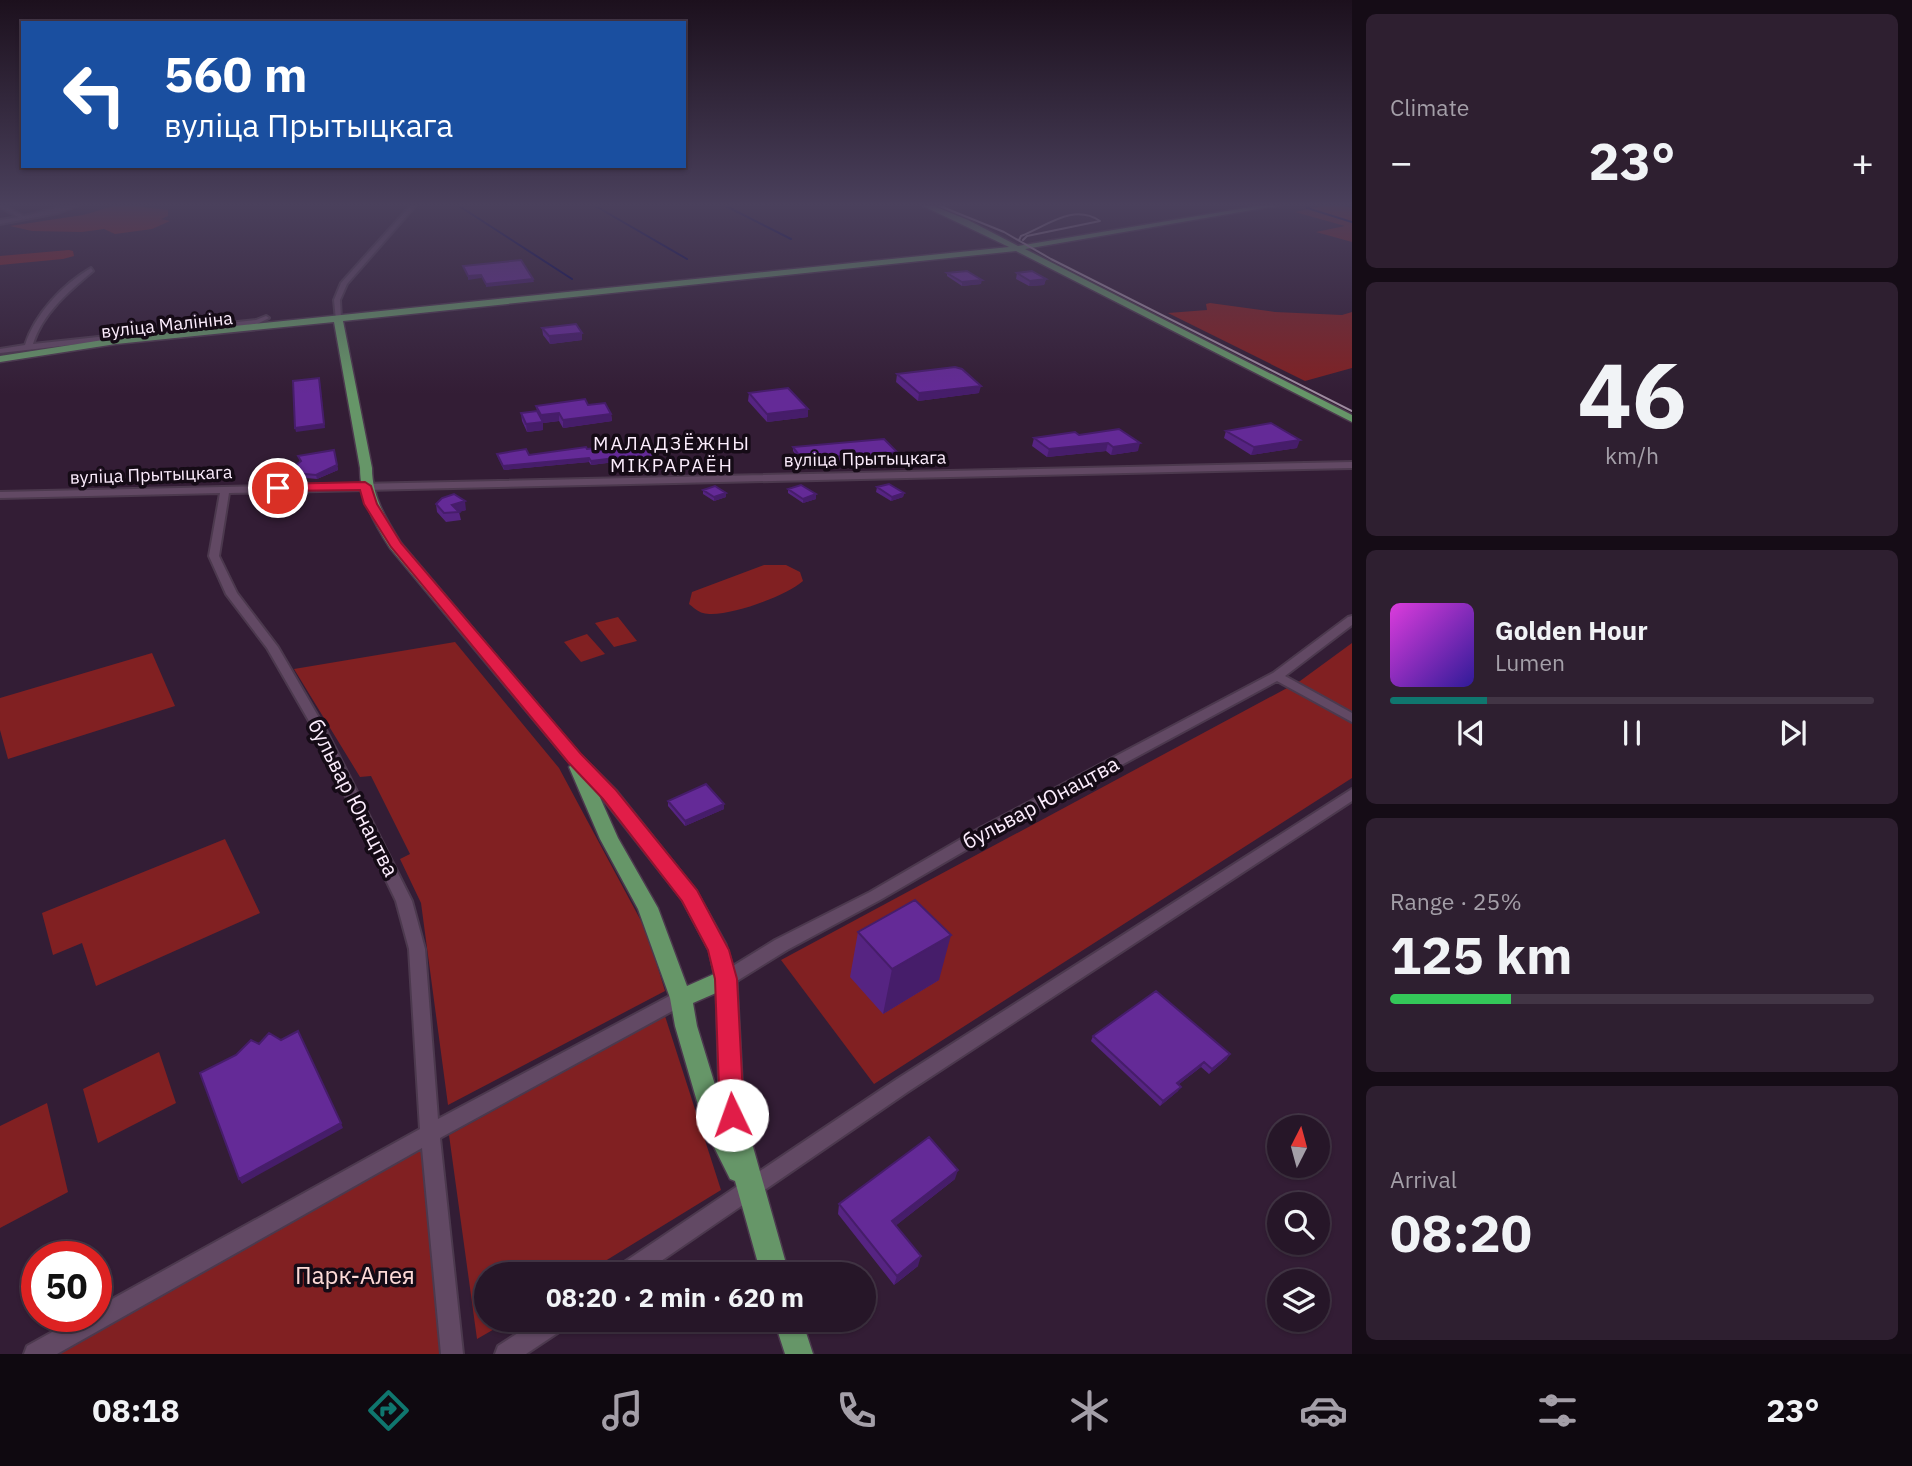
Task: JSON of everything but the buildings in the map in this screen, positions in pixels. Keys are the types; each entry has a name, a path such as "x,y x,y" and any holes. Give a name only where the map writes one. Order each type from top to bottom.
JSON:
{"main road":[{"name":"вуліца Малініна","path":"0,361 267,324 338,321 845,267"},
{"path":"1053,267 1352,419"},
{"path":"338,321 366,468 365,486 370,504 395,545 574,758 610,794 690,895 719,950 726,979 732,1115 771,1262"},
{"path":"574,758 609,839 648,908 681,998 686,1027 717,1129 750,1189"},
{"name":"бульвар Юнацтва","path":"681,998 726,979"},
{"path":"792,1332 799,1354"}],"street":[{"path":"338,321 337,300 344,284 359,267"},
{"path":"28,347 39,319 91,270"},
{"name":"вуліца Малініна","path":"0,351 267,324"},
{"name":"вуліца Прытыцкага","path":"0,495 1352,465"},
{"name":"бульвар Юнацтва","path":"225,489 214,556 232,594 272,647 319,728 404,901 417,949 429,1133 452,1354"},
{"name":"бульвар Юнацтва","path":"726,979 781,945 875,896 997,826 1277,676 1352,619"},
{"path":"1277,676 1352,718"},
{"path":"642,1262 903,1085 1352,794"},
{"name":"бульвар Юнацтва","path":"35,1354 429,1133 681,998"},
{"path":"506,1354 539,1332"}],"green space":[{"path":"1206,304 1275,312 1342,315 1352,312 1352,368 1305,381 1168,313 1207,310"},
{"path":"764,565 786,565 800,572 803,581 770,599 726,613 703,613 689,604 692,592"},
{"path":"618,617 637,641 614,647 595,623"},
{"path":"587,634 605,654 581,662 564,642"},
{"path":"455,642 559,768 647,932 665,991 448,1105 421,903 400,859 410,854 371,776 360,777 294,669"},
{"path":"1352,643 1352,778 874,1084 781,960 1300,681"},
{"path":"152,653 175,706 8,759 0,730 0,698"},
{"path":"225,839 260,913 96,986 82,943 53,955 42,913"},
{"path":"665,1016 721,1190 604,1262 474,1262 474,1317 449,1135"},
{"path":"159,1052 176,1103 98,1143 83,1089"},
{"path":"47,1103 68,1192 0,1228 0,1126"},
{"name":"Парк-Алея","path":"421,1149 443,1354 58,1354 97,1332 112,1332 112,1324"},
{"path":"476,1332 489,1332 477,1339"}],"waterway":[{"path":"554,267 572,279"}],"tram line":[{"path":"1067,267 1352,411"}],"district":[{"name":"МАЛАДЗЁЖНЫ МІКРАРАЁН","path":"672,454"}],"route":[{"path":"278,488 365,486 370,504 395,545 574,758 610,794 690,895 719,950 726,979 732,1115"}]}
